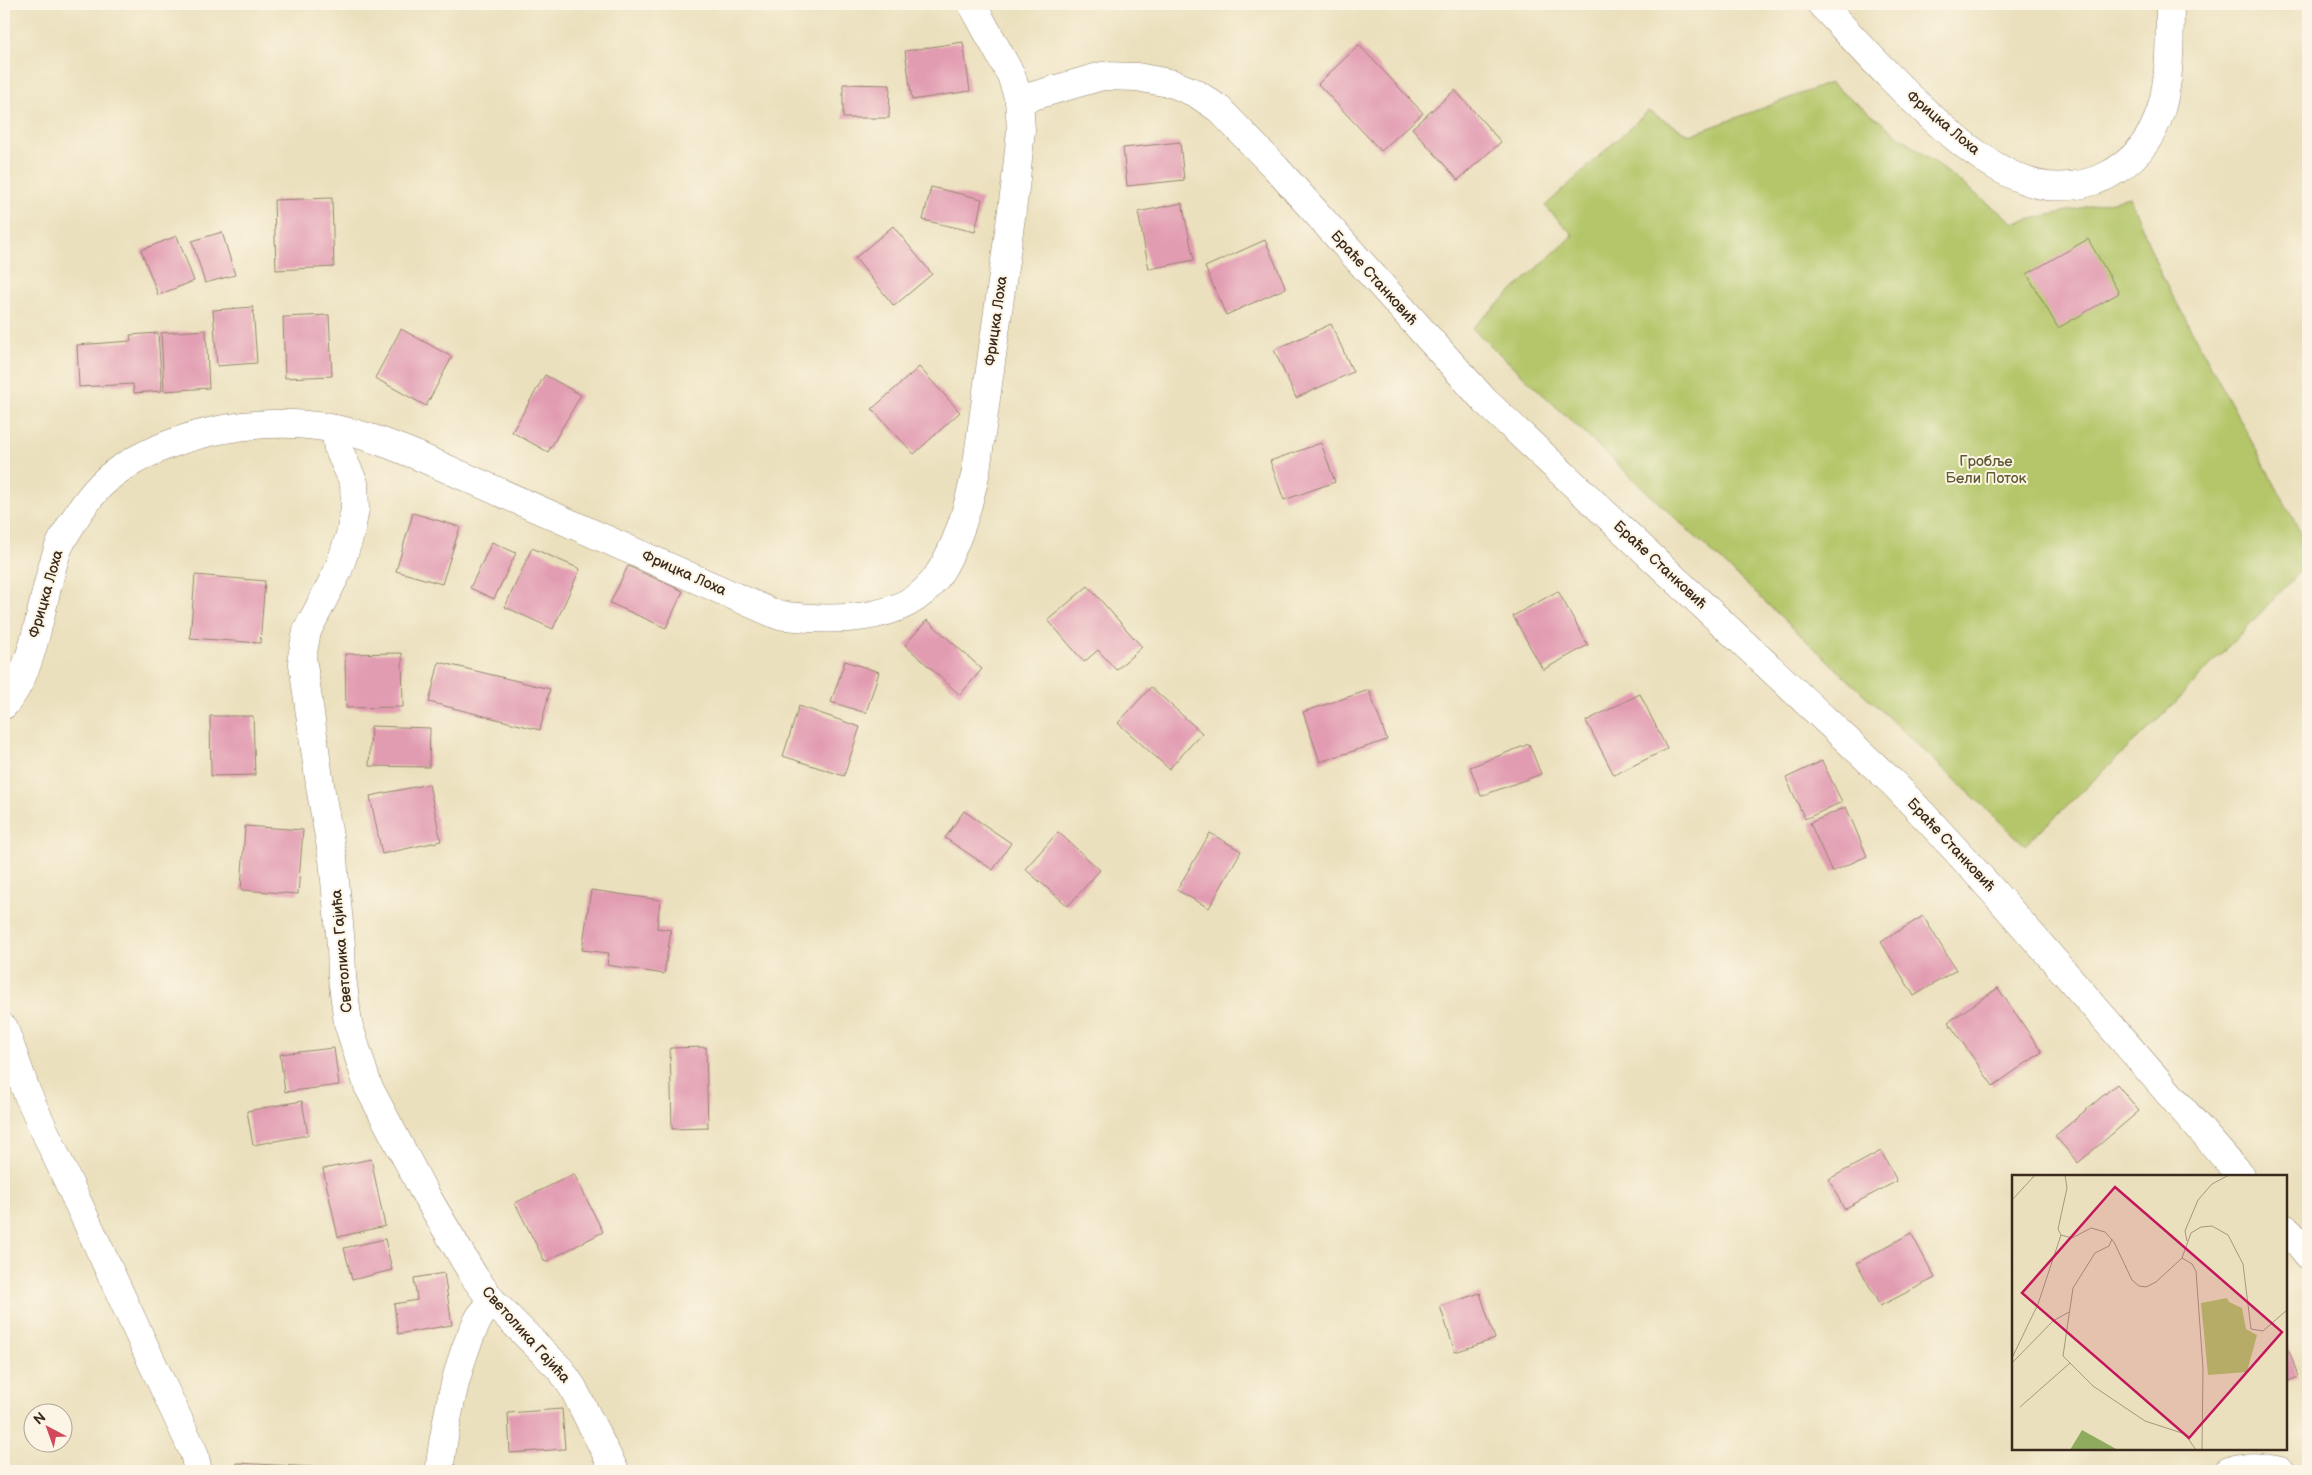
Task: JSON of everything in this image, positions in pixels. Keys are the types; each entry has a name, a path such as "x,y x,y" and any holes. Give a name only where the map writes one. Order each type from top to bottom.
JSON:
{"street":[{"name":"Фрицка Лоха","path":"4,705 10,698 26,666 58,547 81,509 96,491 119,470 144,455 174,442 232,428 281,424 335,428 377,440 418,456 777,615 818,620 868,616 907,604 935,580 950,556 969,504 976,471 1015,188 1021,130 1019,100 1011,75 972,4"},
{"name":"Фрицка Лоха","path":"1821,4 1902,90 1956,138 1988,161 2020,178 2047,186 2087,185 2121,168 2143,148 2159,120 2164,100 2169,62 2170,4"},
{"name":"Браће Станковић","path":"1019,100 1102,76 1137,77 1174,84 1197,94 1219,109 1276,168 1485,401 1888,778 1939,830 2240,1175"},
{"name":"Светолика Гајића","path":"335,428 338,448 354,483 355,509 350,535 338,571 307,631 302,657 320,792 333,859 340,928 342,977 347,1016 368,1086 422,1190 475,1278 492,1302 561,1370 573,1388 615,1471"},
{"path":"4,1028 27,1093 194,1454 198,1471"},
{"path":"2287,1229 2308,1256"},
{"path":"439,1471 453,1398 467,1344 479,1318 492,1302"},
{"path":"2228,1471 2242,1466 2281,1471"}],"green space":[{"name":"Гробље Бели Поток","path":"1830,83 2014,223 2130,197 2160,272 2308,546 2308,563 2166,712 2025,845 1472,328 1573,235 1545,206 1648,111 1690,135"}],"building":[{"path":"963,42 970,91 912,100 905,51"},
{"path":"1359,45 1423,113 1381,151 1318,84"},
{"path":"843,84 890,85 889,118 843,118"},
{"path":"1455,90 1501,142 1458,180 1412,128"},
{"path":"1180,142 1184,180 1127,186 1123,148"},
{"path":"931,187 982,199 975,232 923,220"},
{"path":"332,198 334,267 276,270 274,200"},
{"path":"1182,203 1194,260 1149,269 1138,212"},
{"path":"893,226 932,274 894,306 855,258"},
{"path":"222,232 235,275 205,283 192,241"},
{"path":"177,236 194,281 158,295 141,250"},
{"path":"2088,239 2119,293 2058,328 2027,274"},
{"path":"1265,240 1286,288 1226,315 1205,267"},
{"path":"253,307 257,363 217,366 213,310"},
{"path":"329,315 332,376 285,378 283,317"},
{"path":"1331,324 1353,372 1296,398 1274,350"},
{"path":"401,329 452,357 426,406 375,378"},
{"path":"206,330 209,388 164,391 161,333"},
{"path":"158,333 162,391 134,393 133,384 79,387 77,345 131,341 130,335"},
{"path":"919,367 960,412 914,454 872,409"},
{"path":"545,375 581,395 548,452 512,432"},
{"path":"1321,443 1335,482 1284,500 1270,461"},
{"path":"413,513 460,527 442,584 396,571"},
{"path":"492,542 516,553 494,599 470,588"},
{"path":"532,548 580,569 553,629 505,607"},
{"path":"628,566 683,591 666,628 610,603"},
{"path":"195,575 265,581 260,643 190,638"},
{"path":"1088,586 1142,647 1116,670 1098,650 1084,662 1048,620"},
{"path":"1558,591 1588,645 1543,670 1513,616"},
{"path":"927,620 982,669 960,695 905,645"},
{"path":"402,653 403,707 346,708 345,654"},
{"path":"845,661 879,672 866,713 831,702"},
{"path":"439,662 550,689 540,730 429,702"},
{"path":"1151,687 1202,733 1169,769 1118,723"},
{"path":"1369,690 1387,740 1320,762 1303,712"},
{"path":"1640,694 1667,749 1614,775 1586,721"},
{"path":"799,706 860,727 844,776 783,756"},
{"path":"210,716 253,716 255,775 211,776"},
{"path":"371,726 430,728 429,767 369,766"},
{"path":"1529,744 1541,774 1481,796 1470,767"},
{"path":"1822,761 1842,802 1805,819 1786,778"},
{"path":"429,784 441,841 382,854 370,796"},
{"path":"1846,807 1867,856 1832,872 1810,823"},
{"path":"964,811 1011,843 993,870 945,838"},
{"path":"245,826 303,830 298,894 241,890"},
{"path":"1058,832 1100,870 1068,906 1025,869"},
{"path":"1210,833 1241,851 1209,908 1177,890"},
{"path":"591,890 660,900 657,928 671,930 664,974 607,965 609,953 582,950"},
{"path":"1923,916 1956,970 1914,996 1881,942"},
{"path":"1998,988 2042,1052 1993,1086 1948,1022"},
{"path":"706,1047 708,1128 672,1129 670,1048"},
{"path":"334,1048 339,1085 285,1092 280,1054"},
{"path":"2117,1084 2139,1111 2078,1163 2055,1136"},
{"path":"302,1101 308,1135 253,1145 247,1111"},
{"path":"1881,1151 1897,1181 1844,1209 1829,1179"},
{"path":"371,1159 385,1226 338,1237 323,1169"},
{"path":"574,1174 603,1232 545,1262 515,1203"},
{"path":"1911,1233 1935,1278 1880,1306 1857,1263"},
{"path":"385,1239 392,1270 352,1280 344,1248"},
{"path":"444,1273 452,1325 398,1334 394,1304 417,1300 414,1278"},
{"path":"1480,1293 1495,1339 1455,1352 1440,1306"},
{"path":"2287,1344 2298,1377 2287,1382"},
{"path":"562,1409 565,1449 510,1453 508,1413"},
{"path":"237,1463 313,1467 312,1471 236,1471"}]}
